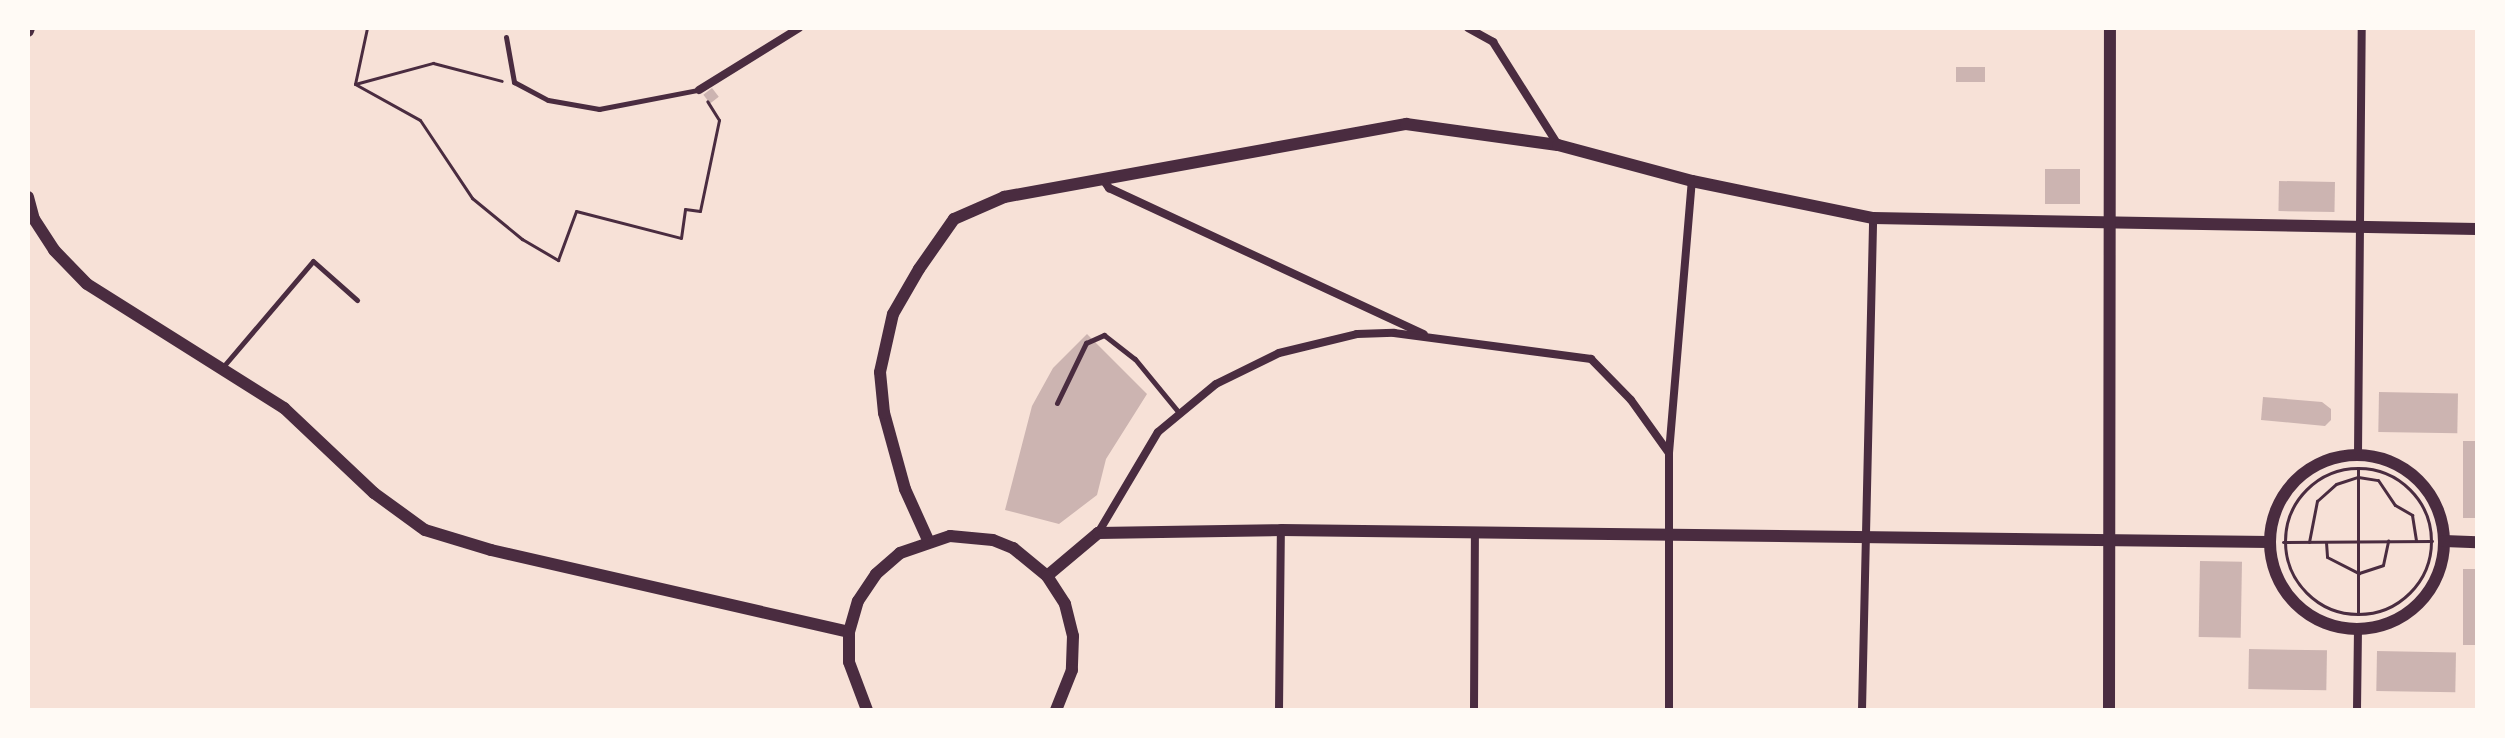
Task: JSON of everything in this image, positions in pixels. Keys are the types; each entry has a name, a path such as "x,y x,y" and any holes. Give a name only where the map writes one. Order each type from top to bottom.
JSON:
{"street":[{"path":"699,90 799,28"},
{"path":"1468,28 1493,42 1558,145"},
{"path":"2109,710 2110,28"},
{"path":"2358,461 2362,28"},
{"path":"928,540 905,489 884,413 880,372 893,314 954,219 1004,197 1406,124 1558,145 1692,181 1873,218 2110,225 2477,229"},
{"path":"1104,181 1109,188 1432,338"},
{"path":"1669,710 1672,537 1669,453 1692,181"},
{"path":"28,197 34,219 54,250 87,284 284,408 374,493 425,530 491,550 849,632"},
{"path":"1862,710 1873,218"},
{"path":"1047,576 1098,533 1158,432 1216,384 1279,353 1318,341 1357,334 1432,338 1591,359 1631,400 1669,453"},
{"path":"2358,461 2409,472 2440,514 2438,541 2433,584 2421,602 2405,617 2358,629 2332,625 2296,603 2273,564 2270,542 2280,499 2295,479 2314,465 2358,461"},
{"path":"1098,533 1281,530 1475,536 2110,536 2270,542"},
{"path":"1279,710 1281,530"},
{"path":"867,710 849,662 849,632 858,601 876,574 900,553 928,540 950,536 993,540 1032,560 1047,576 1065,604 1073,636 1072,670 1056,710"},
{"path":"1474,710 1475,536"},
{"path":"2438,541 2477,542"},
{"path":"2357,710 2358,629"}],"lane":[{"path":"506,37 514,82 548,100 599,109 699,90"},
{"path":"221,368 313,261 357,300"},
{"path":"1057,403 1086,343 1104,335 1135,359 1180,414"}],"path":[{"path":"355,84 367,28"},
{"path":"355,84 433,63 514,82"},
{"path":"355,84 420,120 472,198 522,239 558,260 576,211 681,238 685,209 700,211 719,120 699,90"},
{"path":"2358,461 2358,629"},
{"path":"2358,461 2403,484 2418,499 2438,541 2425,572 2410,593 2389,609 2358,614 2318,604 2298,585 2284,542 2289,514 2300,495 2317,480 2358,461"},
{"path":"2309,542 2317,501 2336,484 2358,477 2378,480 2395,505 2412,515 2416,541"},
{"path":"2326,542 2327,557 2359,573 2383,565 2388,541"},
{"path":"2270,542 2438,541"}],"building":[{"path":"1956,67 1985,67 1985,82 1956,82"},
{"path":"712,88 719,97 710,103 703,95"},
{"path":"2045,169 2080,169 2080,204 2045,204"},
{"path":"2279,181 2335,182 2334,212 2278,211"},
{"path":"1087,334 1147,394 1106,459 1097,495 1059,524 1005,510 1032,406 1053,368"},
{"path":"2379,392 2458,393 2457,433 2378,432"},
{"path":"2263,397 2322,402 2331,409 2331,420 2325,426 2261,420"},
{"path":"2463,441 2477,441 2477,518 2463,518"},
{"path":"2200,561 2242,562 2241,638 2199,637"},
{"path":"2463,569 2477,569 2477,645 2463,645"},
{"path":"2249,649 2327,650 2326,690 2248,689"},
{"path":"2377,651 2456,652 2455,692 2376,691"}]}
